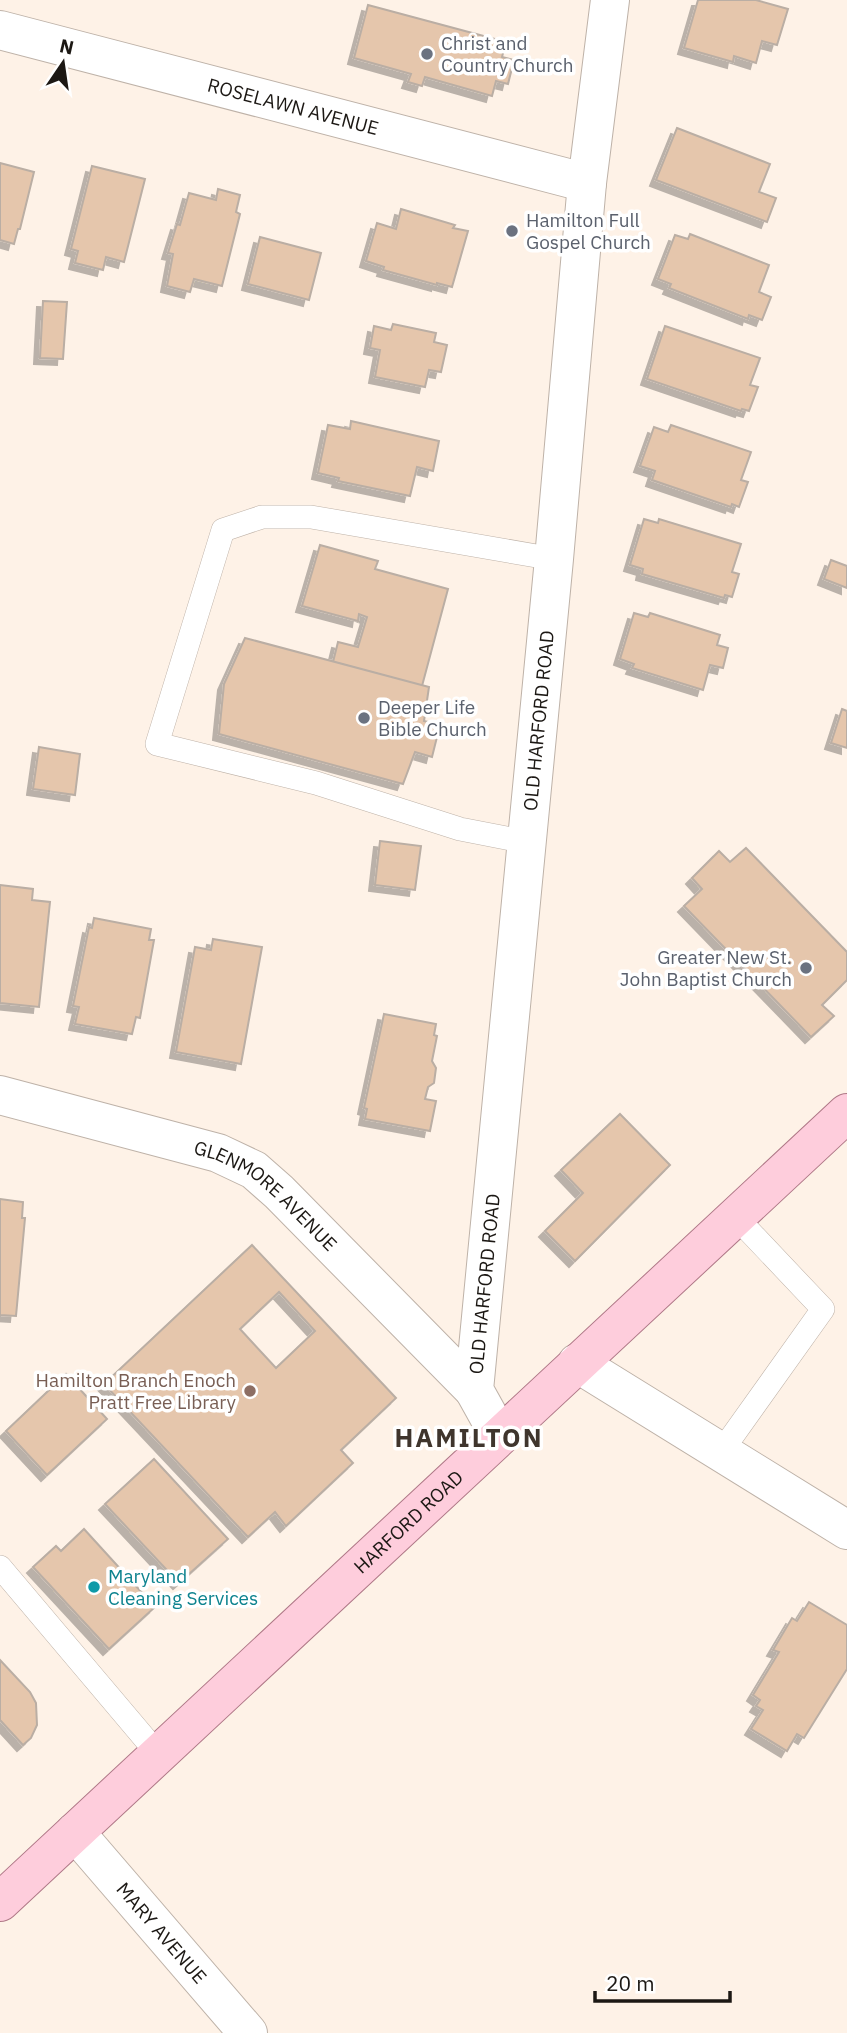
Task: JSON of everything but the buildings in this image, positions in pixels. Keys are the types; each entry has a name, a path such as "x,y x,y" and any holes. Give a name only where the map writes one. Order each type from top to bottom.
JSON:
{"main road":[{"name":"HARFORD ROAD","path":"0,1902 847,1113"}],"street":[{"name":"OLD HARFORD ROAD","path":"499,1435 474,1390 554,559 587,183 610,0"},
{"name":"ROSELAWN AVENUE","path":"0,30 587,183"},
{"name":"GLENMORE AVENUE","path":"0,1094 218,1153 254,1170 474,1390"},
{"path":"577,1363 847,1530"},
{"name":"MARY AVENUE","path":"75,1832 248,2033"}],"lane":[{"path":"527,842 460,829 316,783 157,744 223,530 262,517 311,517 554,559"},
{"path":"722,1452 823,1309 735,1216"},
{"path":"0,1567 158,1755"}],"place":[{"name":"Christ and Country Church","path":"427,54"},
{"name":"Hamilton Full Gospel Church","path":"512,231"},
{"name":"Deeper Life Bible Church","path":"364,718"},
{"name":"Greater New St. John Baptist Church","path":"806,968"},
{"name":"Hamilton Branch Enoch Pratt Free Library","path":"250,1391"},
{"name":"Maryland Cleaning Services","path":"94,1587"}],"district":[{"name":"HAMILTON","path":"469,1438"}]}
